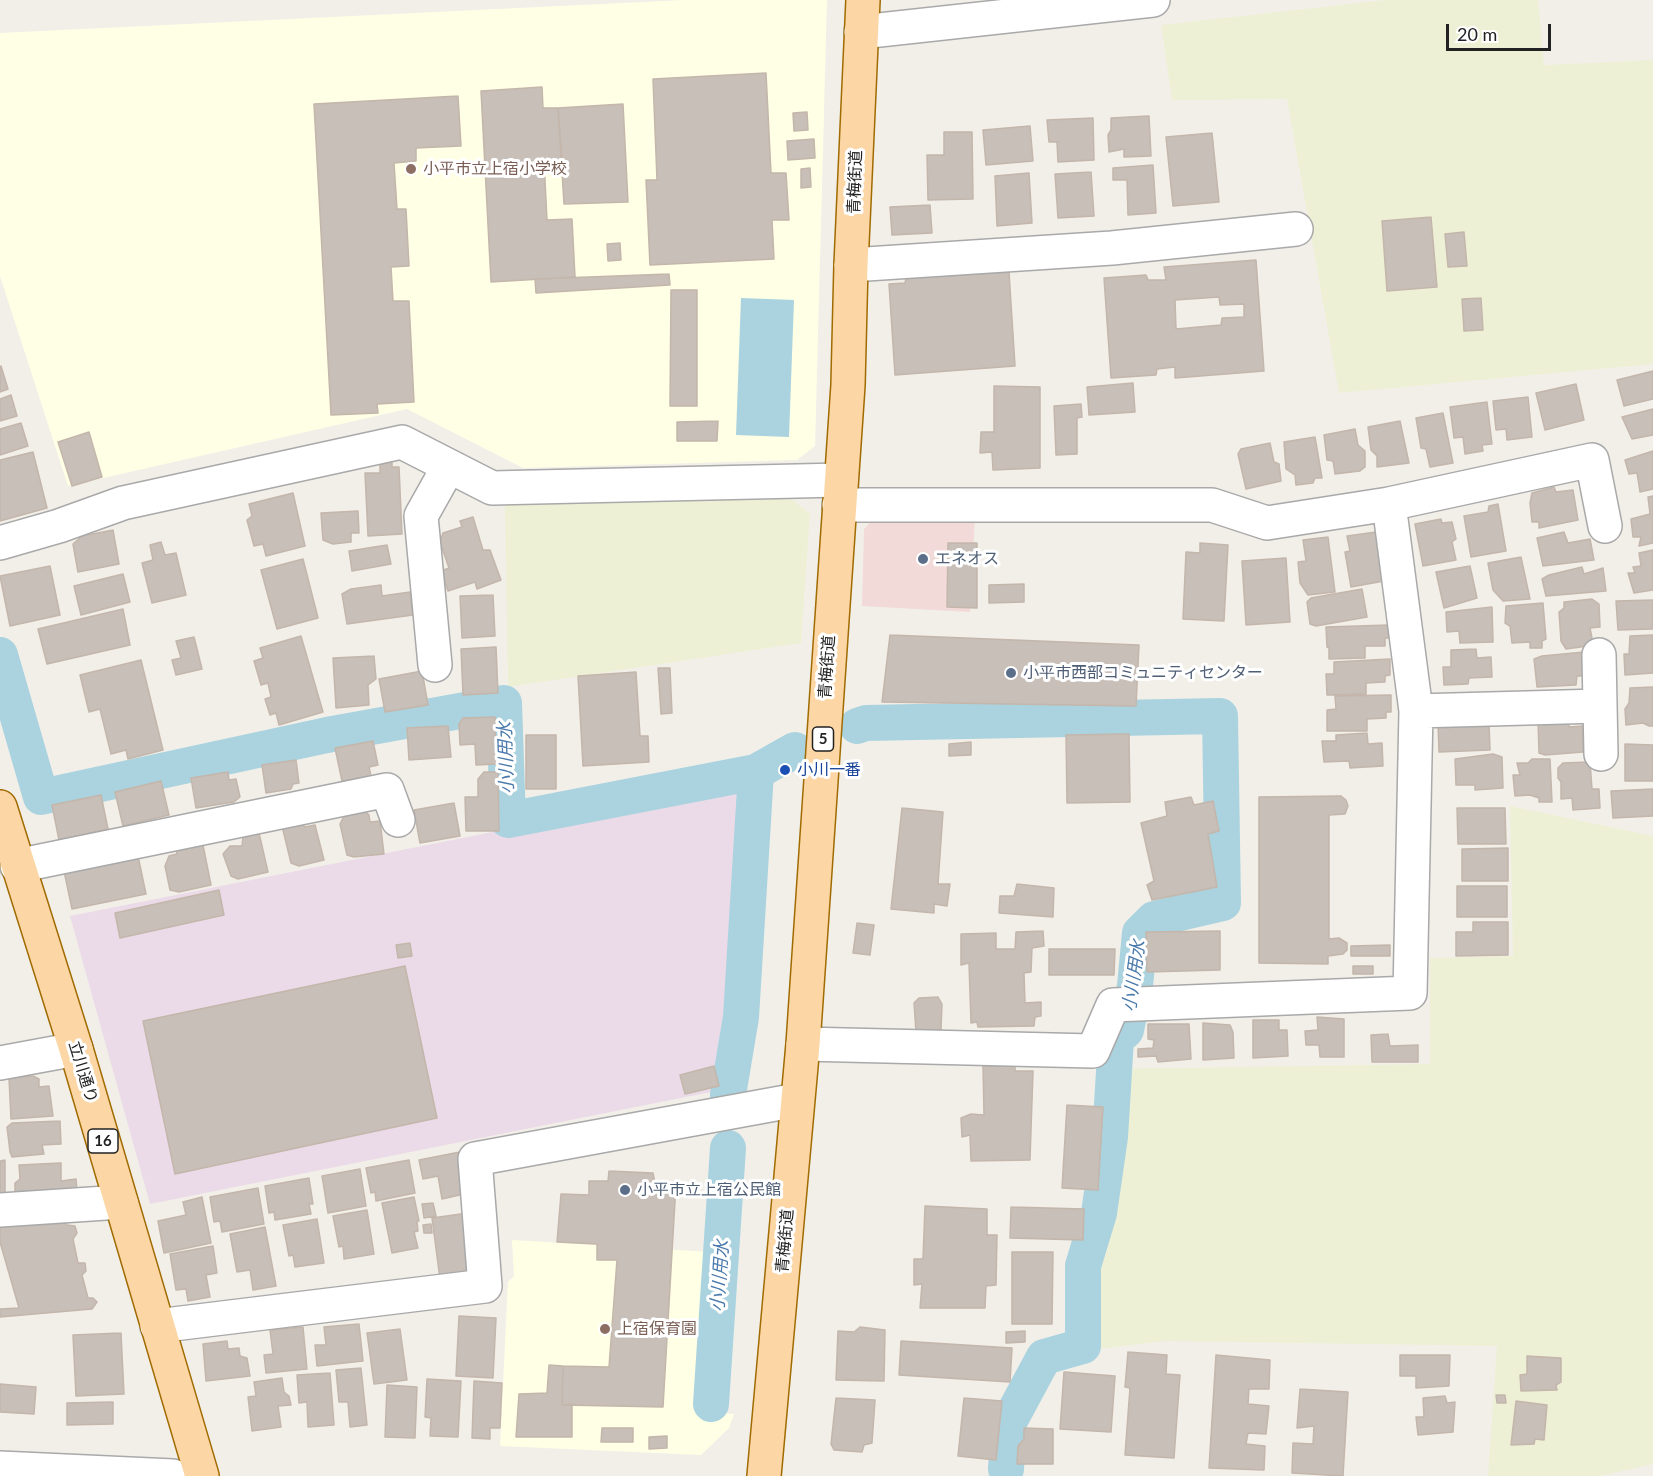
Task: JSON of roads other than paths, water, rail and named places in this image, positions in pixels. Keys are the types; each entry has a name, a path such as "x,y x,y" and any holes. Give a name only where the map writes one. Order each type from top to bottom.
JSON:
{"main road":[{"name":"青梅街道","path":"765,1476 803,1044 848,385 862,16"},
{"name":"立川通り","path":"0,807 76,1049 202,1476"}],"street":[{"path":"862,16 1153,0"},
{"path":"851,265 1112,248 1296,229"},
{"path":"0,543 59,526 123,503 402,442 492,488 840,493 1212,505 1267,523 1389,504 1592,460 1605,526"},
{"path":"435,665 421,516 449,466"},
{"path":"803,1044 1093,1051 1129,1004 1410,993 1416,711 1389,504"},
{"path":"1599,654 1601,754"},
{"path":"1416,711 1600,706"},
{"path":"17,866 387,790 398,820"},
{"path":"0,1063 76,1049"},
{"path":"158,1326 485,1286 475,1159 797,1101"},
{"path":"0,1210 121,1202"},
{"path":"0,1468 173,1476"}],"water":[{"path":"741,298 794,300 789,437 736,435"}],"waterway":[{"name":"小川用水","path":"0,655 41,797 327,735 504,703 508,820 756,772 741,1017 728,1095"},
{"name":"小川用水","path":"857,726 866,723 1220,716 1223,903 1154,919 1140,933 1135,986 1126,1030 1116,1039 1110,1137 1099,1213 1083,1266 1083,1346 1044,1357 1009,1422 1006,1469"},
{"path":"756,772 795,750"},
{"name":"小川用水","path":"711,1404 728,1148"}],"place":[{"name":"小平市立上宿小学校","path":"411,169"},
{"name":"エネオス","path":"923,559"},
{"name":"小平市西部コミュニティセンター","path":"1011,673"},
{"name":"小川一番","path":"785,770"},
{"name":"小平市立上宿公民館","path":"625,1190"},
{"name":"上宿保育園","path":"605,1329"}]}
